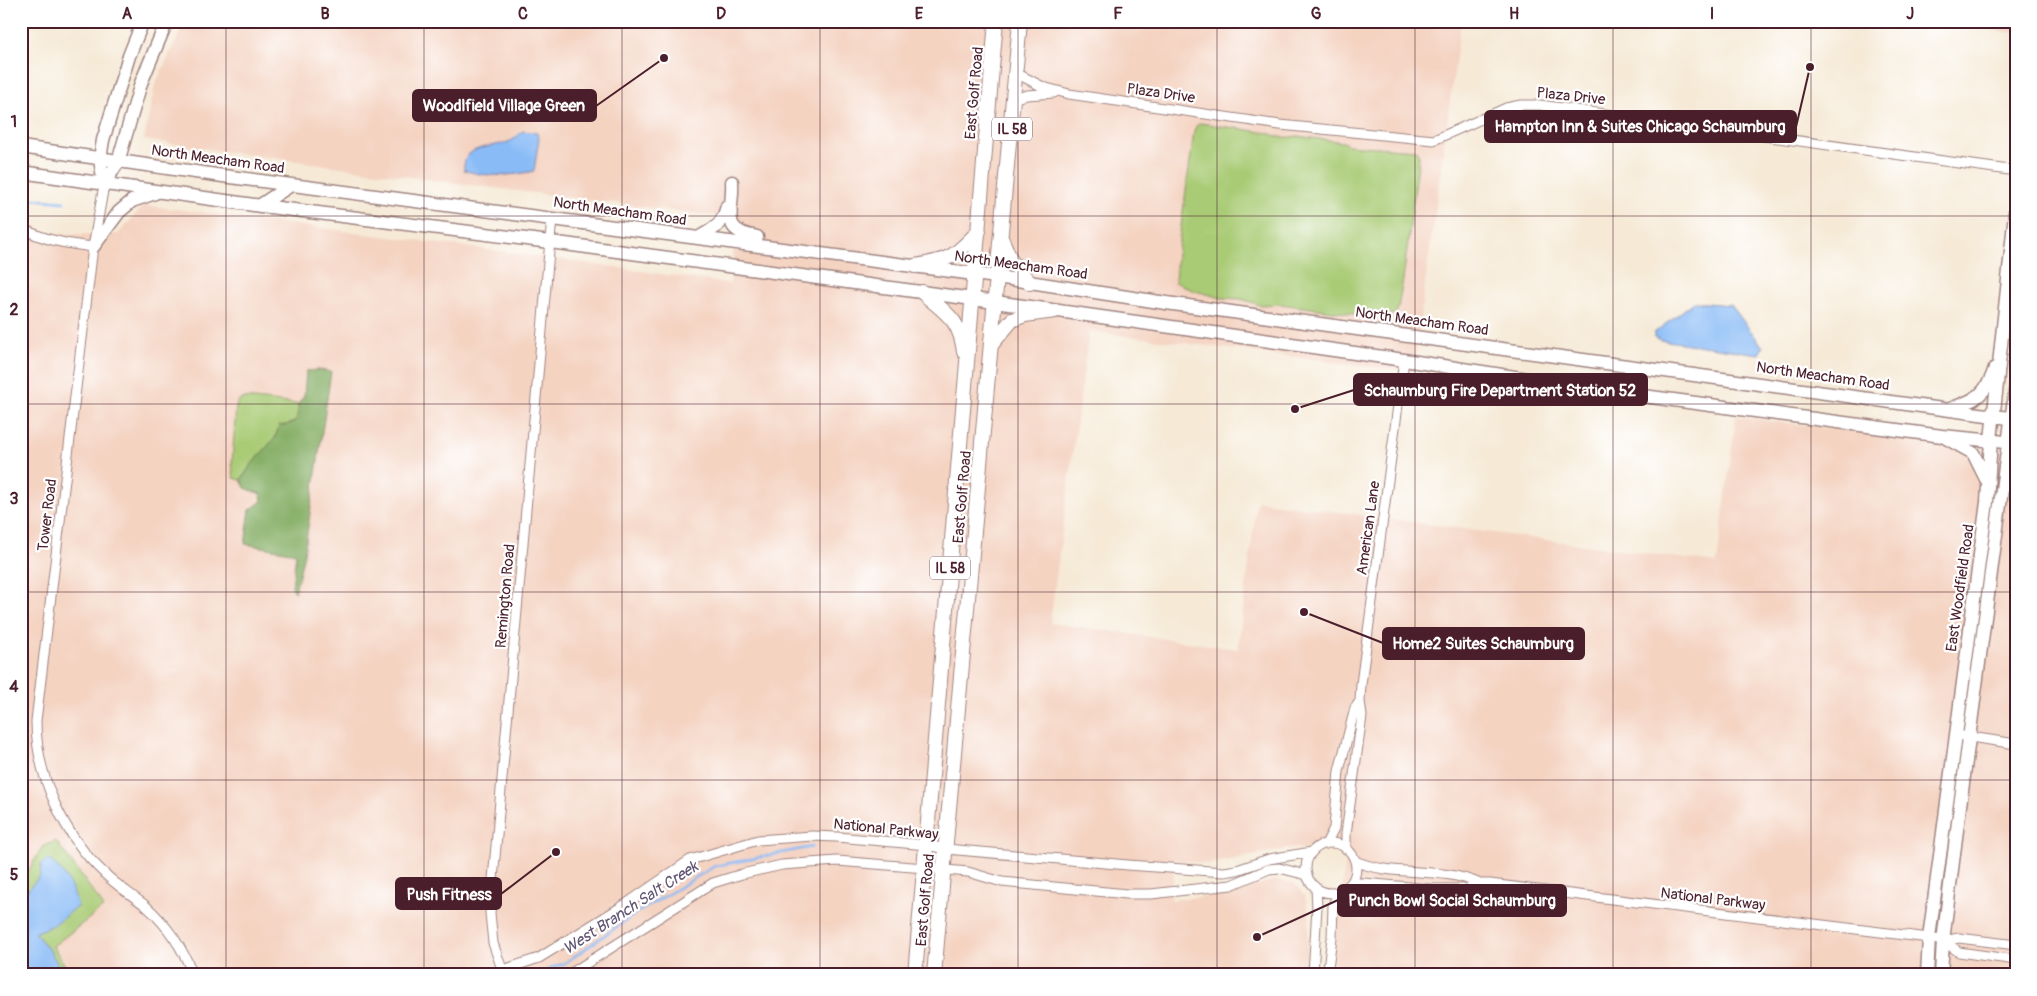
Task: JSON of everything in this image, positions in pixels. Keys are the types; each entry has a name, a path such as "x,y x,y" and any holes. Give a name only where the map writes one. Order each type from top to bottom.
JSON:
{"main road":[{"path":"104,185 100,159 109,118 143,21"},
{"path":"104,185 118,162 141,83 167,21"},
{"name":"East Golf Road","path":"915,975 996,21"},
{"name":"East Golf Road","path":"934,975 1020,21"},
{"name":"North Meacham Road","path":"21,147 118,162 997,277 1166,303 2014,419"},
{"path":"21,172 260,206 550,242 995,302 1404,360 1606,391 1942,436 2012,443"},
{"path":"698,238 716,228 724,220 732,182 731,218 737,231 744,235 820,247 834,256"},
{"path":"260,206 291,185"},
{"path":"93,247 120,212 132,201 157,192"},
{"name":"East Woodfield Road","path":"1940,975 1991,440 2016,204"},
{"path":"915,266 950,258 979,231"},
{"path":"1001,237 1011,261 1030,283"},
{"path":"922,292 956,322 962,340 966,378"},
{"path":"991,345 1012,320 1025,315 1055,311"},
{"path":"1947,410 1974,400 1982,394 1992,376 2000,352"},
{"name":"East Woodfield Road","path":"1927,975 1929,938 2012,443 2016,384"},
{"path":"1942,436 1973,453 1988,483"},
{"path":"2003,488 2016,471"}],"street":[{"name":"Plaza Drive","path":"1016,73 1043,87 1069,94"},
{"name":"Plaza Drive","path":"1014,98 1044,93 1069,94 1280,124 1434,140 1506,108 1521,105 1540,105 2016,171"},
{"name":"Tower Road","path":"104,185 93,247 37,712 36,739 39,758 65,826 102,872 161,920 180,947 192,975"},
{"name":"Remington Road","path":"503,973 493,943 490,913 552,218"},
{"path":"21,228 37,236 55,241 93,247"},
{"name":"American Lane","path":"1346,849 1346,834 1362,716 1360,700 1404,360"},
{"name":"American Lane","path":"1326,844 1334,828 1339,771 1355,708 1360,700"},
{"path":"1963,736 2016,744"},
{"name":"National Parkway","path":"488,975 503,973 539,958 626,904 690,860 758,840 812,836 1222,872 1237,870 1269,859 1312,852"},
{"path":"1313,975 1317,907 1316,888 1308,875 1308,859 1312,852 1326,844 1334,843 1346,849 1355,861 1355,874 1352,882 1339,892 1333,906 1332,938 1327,975"},
{"path":"564,975 573,972 713,884 742,874 782,865 837,861 925,868 968,872 1002,882 1127,894 1151,894 1231,886 1269,869 1279,868 1308,875"},
{"name":"National Parkway","path":"1355,861 1370,868 1425,871 1467,878 1480,884 1929,938 1943,942 1958,952 2016,960"},
{"name":"National Parkway","path":"1352,882 1431,889 1468,889 1480,884"},
{"path":"1316,888 1323,892 1339,892"},
{"name":"National Parkway","path":"1943,942 1959,938 2016,946"}],"shaded area":[{"path":"185,21 1461,21 1413,372 1089,331 1050,623 1238,649 1257,501 1717,563 1736,416 2016,453 2016,975 1331,975 1347,852 1291,848 1210,864 1175,860 1171,900 1221,895 1274,880 1294,883 1305,897 1309,915 1306,975 21,975 21,220 50,234 118,234 144,205 558,259 730,284 736,219 144,140 155,85"},
{"path":"1923,21 2016,21 2016,33"}],"green space":[{"path":"1200,123 1270,133 1280,137 1297,136 1343,142 1348,145 1416,150 1419,156 1403,280 1395,315 1386,314 1375,317 1281,304 1260,305 1241,299 1221,298 1192,290 1175,282 1194,132 1196,126"},
{"path":"320,370 331,372 304,554 295,592 292,587 296,553 245,544 250,510 262,501 261,494 245,488 241,480 251,465 275,438 279,426 293,423 297,418 298,404 304,396 306,371"},
{"path":"245,398 298,404 298,414 293,423 279,426 275,438 251,465 241,480 234,478 232,464 236,407 238,401"},
{"path":"56,841 104,907 53,946 71,975 21,975 21,883 43,846"}],"water":[{"path":"523,131 537,133 539,138 534,171 499,175 473,173 464,170 465,161 469,154 475,150 507,142"},
{"path":"1694,302 1731,305 1763,347 1759,354 1660,340 1654,337 1654,333"},
{"path":"47,859 63,873 74,893 78,906 55,924 35,933 50,951 64,975 21,975 21,897 40,876 41,865"}],"waterway":[{"path":"21,198 64,202"},
{"name":"West Branch Salt Creek","path":"548,969 565,963 635,914 715,866 812,847"}],"place":[{"name":"Woodlfield Village Green","path":"664,58"},
{"name":"Hampton Inn & Suites Chicago Schaumburg","path":"1810,67"},
{"name":"Schaumburg Fire Department Station 52","path":"1295,409"},
{"name":"Home2 Suites Schaumburg","path":"1304,612"},
{"name":"Push Fitness","path":"556,852"},
{"name":"Punch Bowl Social Schaumburg","path":"1257,937"}]}
